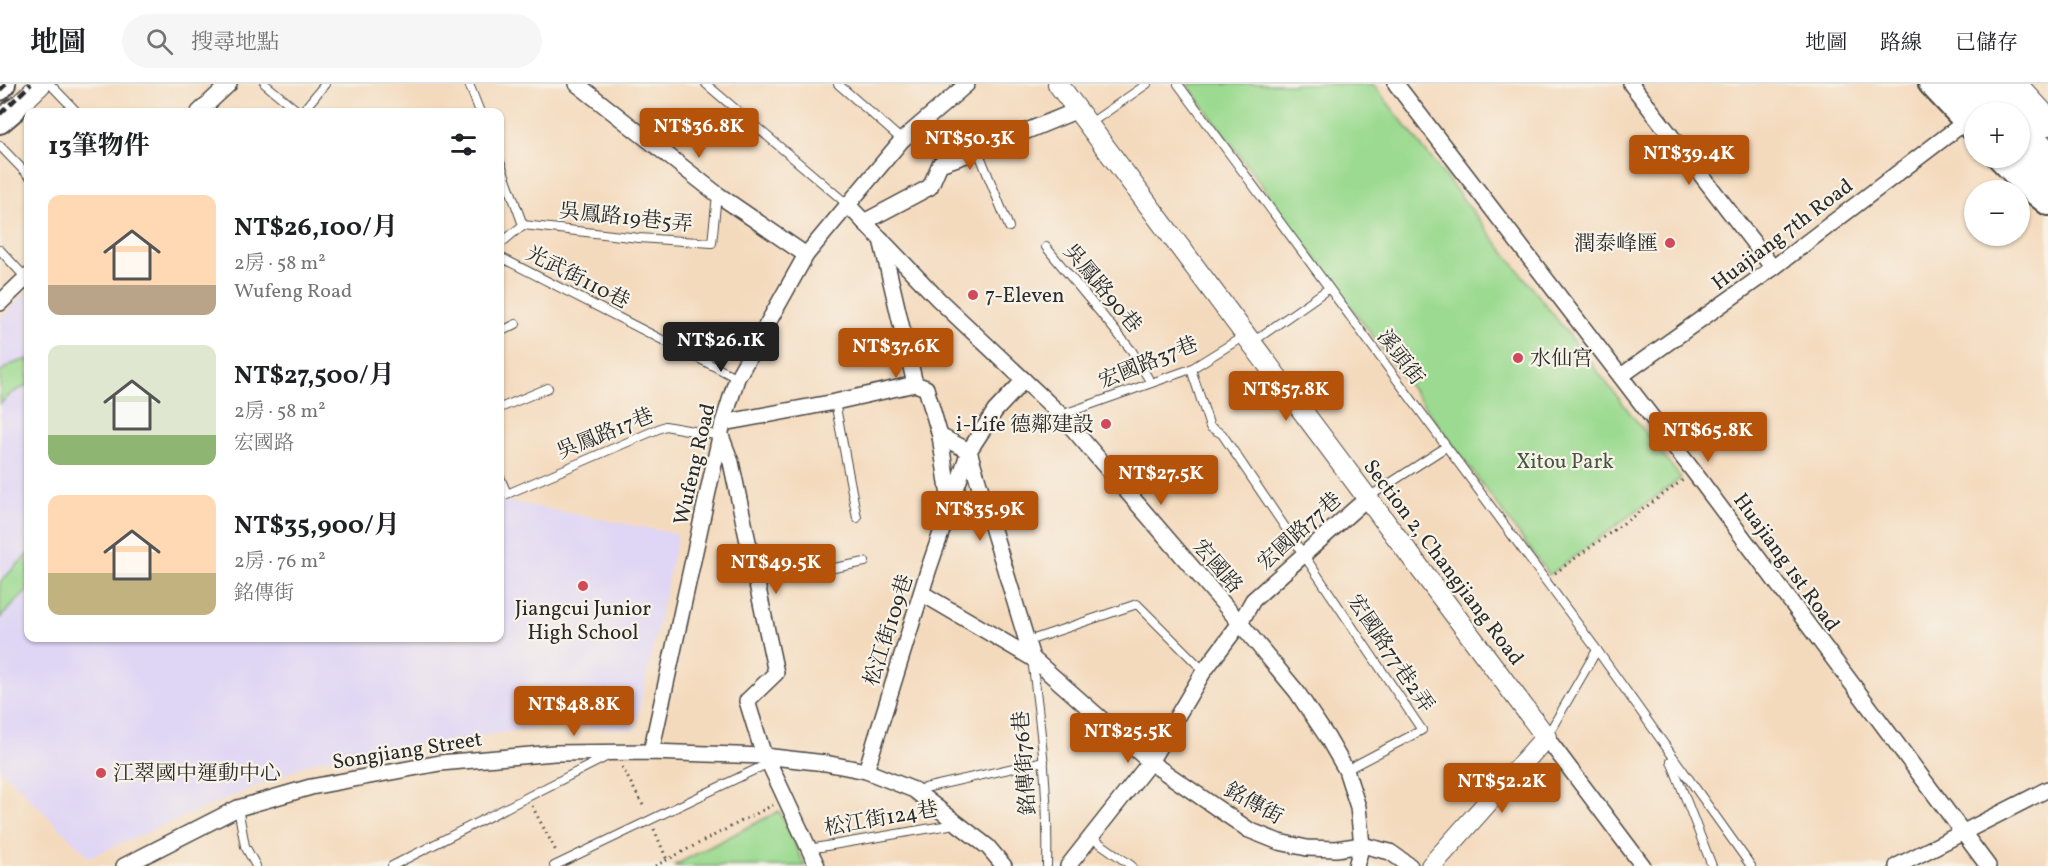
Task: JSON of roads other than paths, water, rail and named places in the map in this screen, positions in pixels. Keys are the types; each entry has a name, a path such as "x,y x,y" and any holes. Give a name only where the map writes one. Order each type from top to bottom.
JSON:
{"highway":[{"path":"1956,84 1965,102"},
{"path":"1985,84 2002,102"},
{"path":"2015,84 2048,120"},
{"path":"2030,135 2048,156"},
{"path":"2030,163 2048,183"}],"main road":[{"path":"0,88 4,84"},
{"path":"1929,84 1964,114"},
{"path":"1989,84 2006,102"},
{"path":"2030,127 2048,146"},
{"path":"2009,168 2048,204"}],"street":[{"path":"7,116 29,84"},
{"path":"7,116 41,84"},
{"path":"203,108 229,84"},
{"path":"577,84 717,194 806,255"},
{"name":"Wufeng Road","path":"651,752 722,430 737,378 806,255 902,140 967,84"},
{"name":"Section 2, Changjiang Road","path":"1058,84 1366,499 1643,866"},
{"name":"Huajiang 1st Road","path":"1396,84 1694,472 1988,866"},
{"path":"1631,84 1773,268"},
{"path":"864,222 930,187 940,164 1084,117"},
{"name":"Huajiang 7th Road","path":"1621,376 1964,129"},
{"name":"宏國路","path":"847,204 938,299 1060,415 1297,692 1328,737 1346,770 1358,807 1362,845 1356,866"},
{"path":"881,239 915,384"},
{"path":"0,303 24,280"},
{"name":"松江街109巷","path":"866,771 969,451 995,411 1024,380"},
{"path":"817,866 766,760 747,701 776,673 731,462 722,430 915,384 926,388 940,436 950,506"},
{"path":"940,436 969,451 1032,658"},
{"name":"宏國路77巷","path":"1068,866 1150,762 1204,671 1240,623 1253,600 1366,499"},
{"name":"銘傳街","path":"923,594 1032,658 1150,762 1249,830 1279,842 1317,848 1336,849 1362,845"},
{"path":"1431,866 1546,737"},
{"name":"Songjiang Street","path":"124,866 238,808 311,787 440,763 554,753 651,752 825,763 866,771 914,790 988,848 1004,866"},
{"path":"1897,866 2048,789"},
{"path":"1362,845 1390,852 1410,866"}],"lane":[{"path":"50,84 73,108"},
{"path":"265,84 295,108"},
{"path":"304,108 326,84"},
{"path":"469,84 478,108"},
{"path":"706,84 847,204"},
{"path":"838,84 902,140"},
{"path":"1084,117 1147,84"},
{"name":"溪頭街","path":"1178,84 1596,650 1666,750"},
{"path":"0,146 24,171"},
{"path":"978,151 1009,227"},
{"path":"504,173 523,225 504,241"},
{"name":"吳鳳路19巷5弄","path":"523,225 639,238 712,243 717,194"},
{"name":"吳鳳路90巷","path":"1046,248 1132,351 1151,383"},
{"path":"0,250 24,274"},
{"name":"光武街110巷","path":"504,259 737,378"},
{"name":"宏國路37巷","path":"1060,415 1191,369 1248,339 1328,289"},
{"path":"504,330 516,324"},
{"path":"1191,369 1209,427 1222,434 1303,555"},
{"path":"504,406 548,388"},
{"path":"835,402 857,518"},
{"name":"吳鳳路17巷","path":"504,487 507,494 665,426 722,430"},
{"path":"1366,499 1446,447"},
{"name":"宏國路77巷2弄","path":"1303,555 1422,730 1346,770"},
{"path":"757,583 864,562"},
{"path":"1028,641 1137,604 1204,671"},
{"path":"1546,737 1596,650"},
{"name":"銘傳街76巷","path":"1032,658 1044,761 1047,866"},
{"path":"1666,750 1712,866"},
{"path":"1666,750 1751,866"},
{"path":"392,866 615,753"},
{"path":"558,864 651,820 766,760"},
{"path":"914,790 1044,761"},
{"path":"238,808 245,846 256,866"},
{"name":"松江街124巷","path":"809,849 959,824"},
{"path":"1091,837 1132,866"}],"railway":[{"path":"0,90 6,84"},
{"path":"0,114 31,84"}],"place":[{"name":"潤泰峰匯","path":"1670,243"},
{"name":"7-Eleven","path":"973,295"},
{"name":"水仙宮","path":"1518,358"},
{"name":"i-Life 德鄰建設","path":"1106,424"},
{"name":"Jiangcui Junior High School","path":"583,586"},
{"name":"江翠國中運動中心","path":"101,773"}],"park label":[{"name":"Xitou Park","path":"1565,461"}]}
